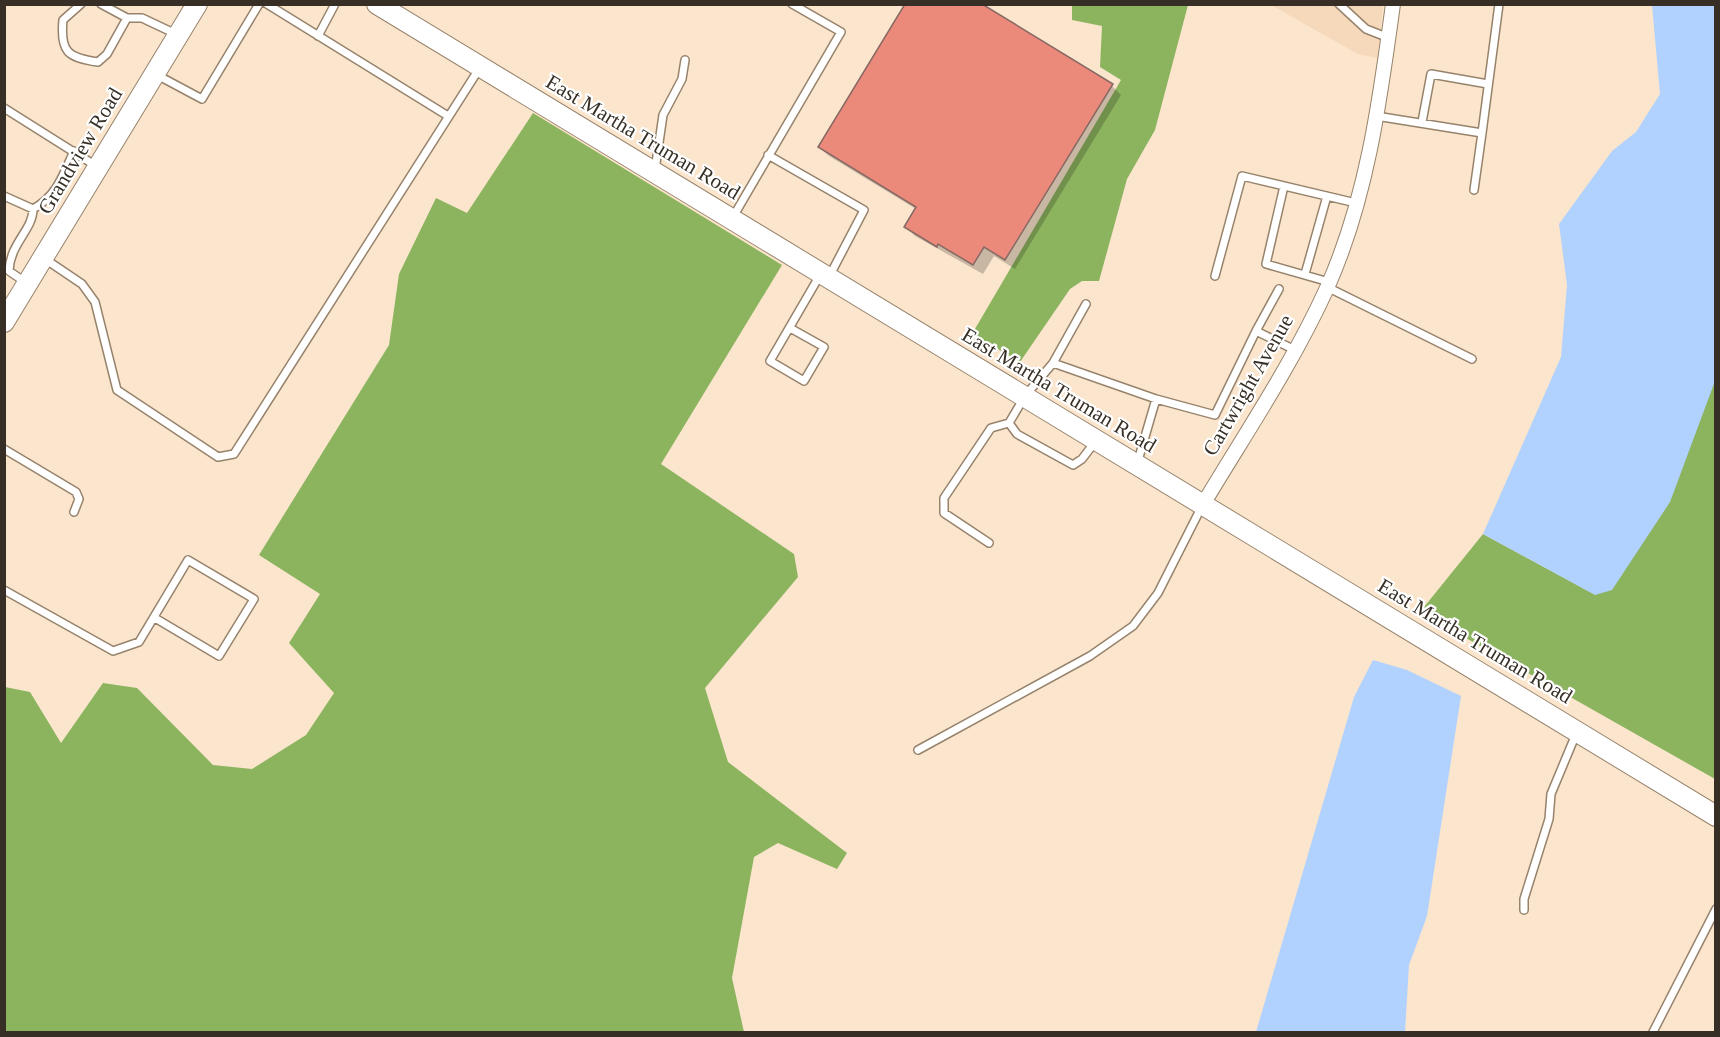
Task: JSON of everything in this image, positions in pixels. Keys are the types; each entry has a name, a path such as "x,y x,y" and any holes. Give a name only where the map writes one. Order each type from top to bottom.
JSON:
{"main road":[{"name":"Grandview Road","path":"4,322 197,4"},
{"name":"East Martha Truman Road","path":"377,4 1716,816"}],"street":[{"name":"Cartwright Avenue","path":"1202,506 1279,383 1328,284 1368,164 1393,4"}],"lane":[{"path":"81,4 63,20 61,40 67,50 79,60 98,62 107,54 127,18"},
{"path":"101,4 127,18 142,18 179,35"},
{"path":"155,74 202,99 258,4"},
{"path":"267,4 448,116"},
{"path":"318,36 334,4"},
{"path":"732,219 841,32 792,4"},
{"path":"1339,4 1366,29 1389,38"},
{"path":"1474,190 1499,4"},
{"path":"655,172 663,115 682,79 685,60"},
{"path":"43,258 82,284 95,302 117,390 218,457 234,454 480,67"},
{"path":"1422,122 1431,74 1488,84"},
{"path":"4,108 99,167"},
{"path":"1376,116 1482,133"},
{"path":"33,209 48,201 56,191 74,151"},
{"path":"768,155 864,210 825,275 789,328 770,361 804,381 824,347 789,328"},
{"path":"1215,276 1242,176 1356,203"},
{"path":"1284,186 1266,264 1305,274 1328,284 1472,359"},
{"path":"4,196 33,209"},
{"path":"1305,274 1327,196"},
{"path":"27,284 9,270 10,255 33,217 33,209"},
{"path":"1053,363 1156,399 1215,415 1256,331 1280,289"},
{"path":"989,543 944,513 944,498 991,428 1009,423 1025,396 1053,363 1086,304"},
{"path":"1256,331 1295,350"},
{"path":"1136,465 1156,399"},
{"path":"1009,423 1017,434 1073,465 1082,459 1096,440"},
{"path":"4,449 76,492 79,500 74,512"},
{"path":"918,750 1090,656 1133,626 1158,593 1202,506"},
{"path":"4,590 113,651 139,642 188,560 254,600 219,656 155,618"},
{"path":"1524,910 1524,899 1549,819 1551,794 1577,732"},
{"path":"1653,1032 1716,909"}],"shaded area":[{"path":"1271,5 1383,5 1378,58 1358,54"}],"green space":[{"path":"1072,5 1188,5 1155,130 1127,179 1099,281 1082,281 1070,289 1020,362 972,334 1121,80 1100,67 1102,26 1072,20"},
{"path":"533,113 782,265 661,464 794,554 798,577 705,688 728,762 847,853 837,869 778,843 754,857 732,978 744,1032 5,1032 5,687 30,692 61,743 103,683 137,688 213,765 252,769 306,735 334,693 289,643 320,594 259,555 389,345 399,274 436,198 467,213"},
{"path":"1715,377 1715,779 1420,612 1483,534 1594,594"}],"water":[{"path":"1652,5 1715,5 1715,381 1670,502 1612,590 1595,595 1483,534 1561,357 1567,285 1559,224 1612,151 1636,132 1660,94"},
{"path":"1373,660 1407,670 1461,696 1427,916 1409,965 1405,1032 1256,1032 1354,697"}],"building":[{"path":"905,4 982,4 1113,84 1005,260 984,247 973,265 938,244 937,247 904,227 916,207 818,147"}]}
